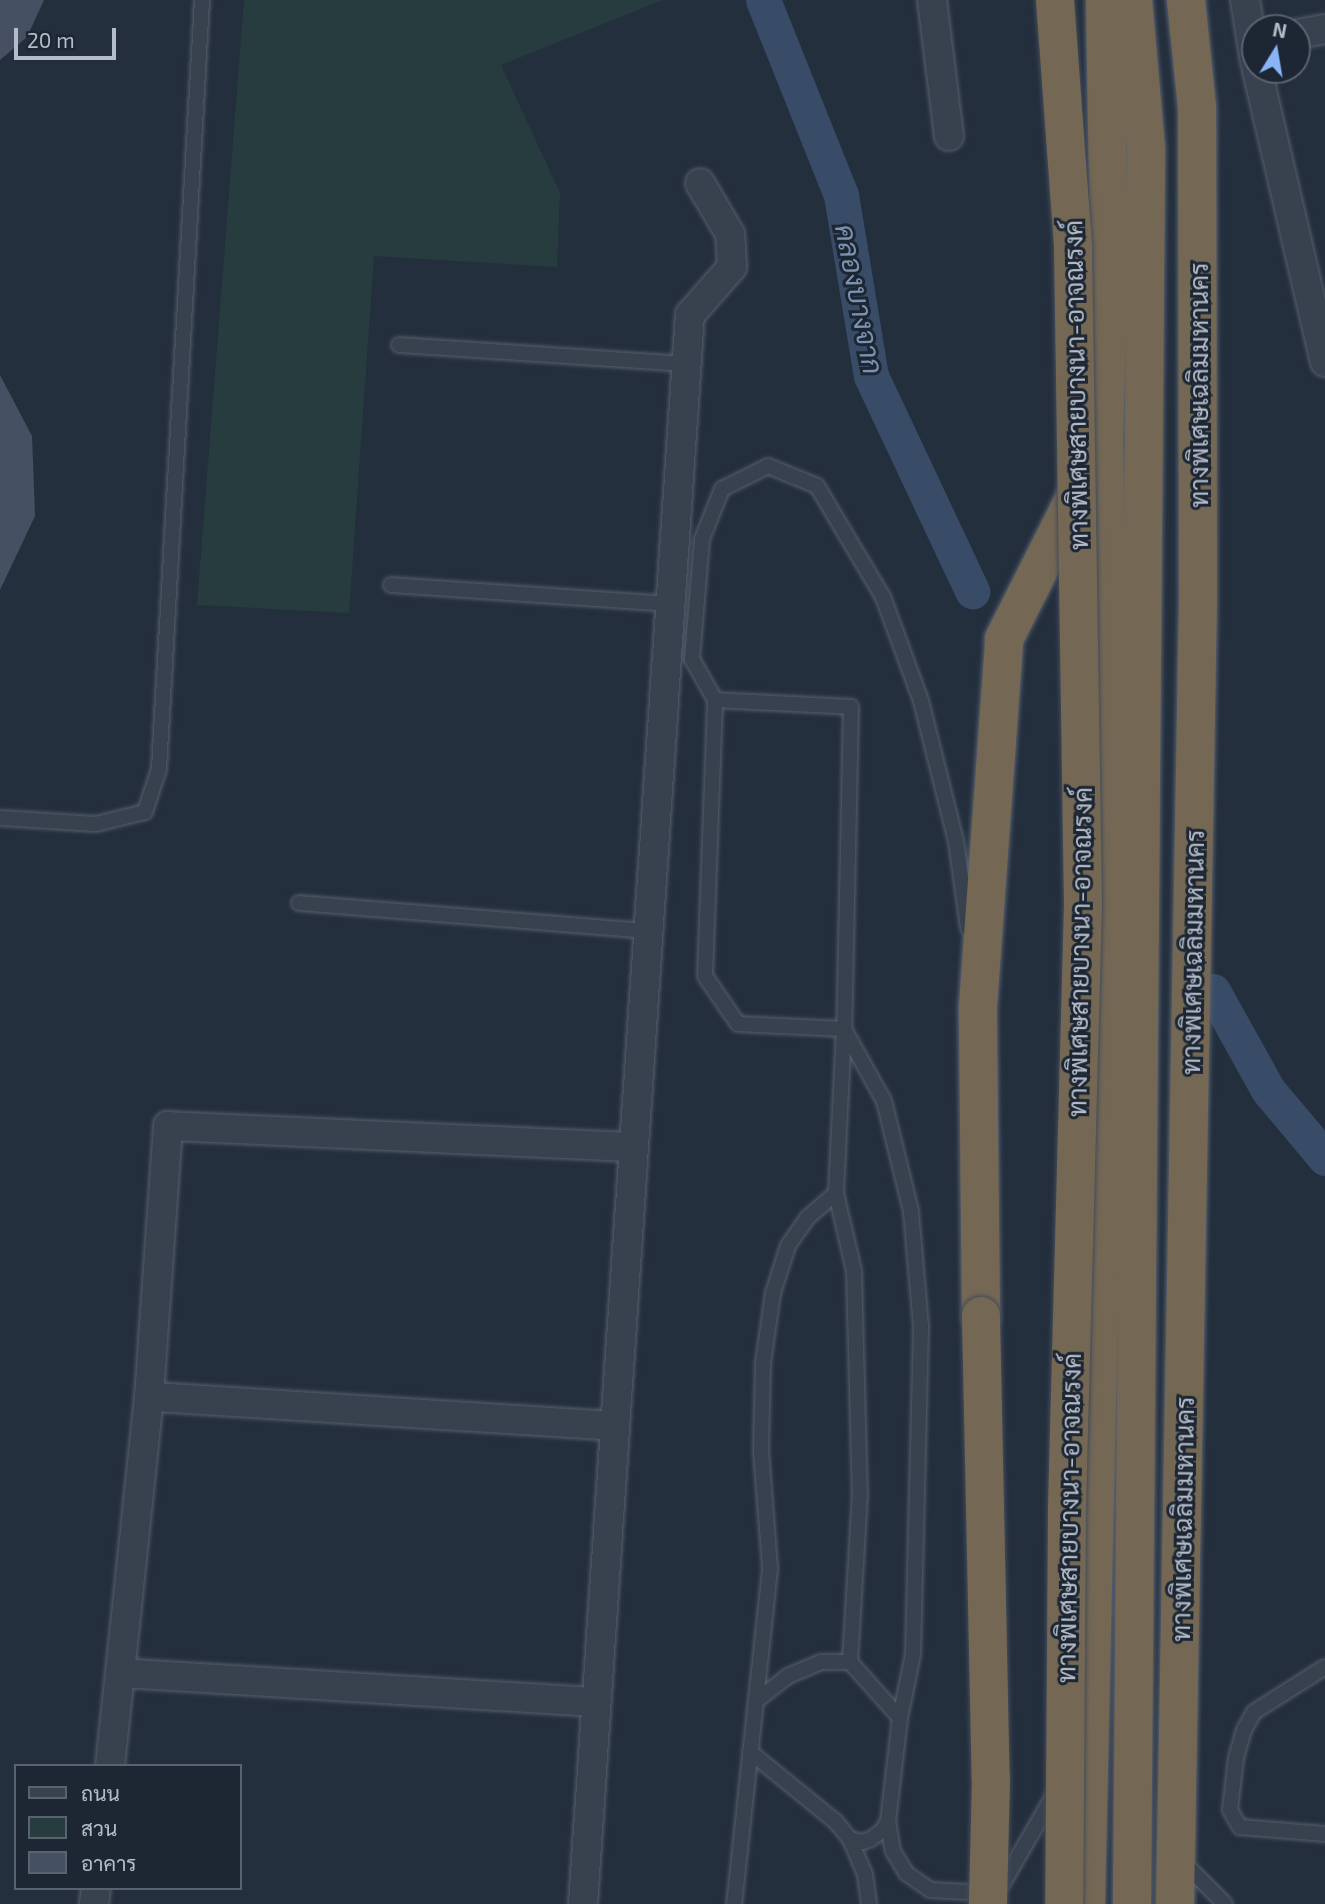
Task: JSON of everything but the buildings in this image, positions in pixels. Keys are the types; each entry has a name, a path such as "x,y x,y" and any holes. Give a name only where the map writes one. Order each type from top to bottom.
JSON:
{"highway":[{"name":"ทางพิเศษสายบางนา-อาจณรงค์","path":"1055,0 1060,28 1073,248 1083,904 1066,1508 1064,1904"},
{"path":"1086,1904 1110,814 1104,441 1109,257 1105,0"},
{"path":"1132,1904 1146,162 1133,0"},
{"name":"ทางพิเศษเฉลิมมหานคร","path":"1175,1904 1198,600 1196,107 1186,0"},
{"path":"988,1904 991,1779 981,1316 978,1006 1004,639 1104,441"}],"street":[{"path":"932,0 949,136"},
{"path":"1261,84 1325,362"},
{"path":"583,1904 690,315 732,267 730,234 700,183"},
{"path":"110,1764 149,1397 168,1126 633,1147"},
{"path":"149,1397 615,1426"},
{"path":"120,1673 596,1702"}],"lane":[{"path":"0,818 96,824 145,812 159,769 202,0"},
{"path":"399,345 686,364"},
{"path":"844,1030 737,1024 705,976 715,700 692,659 702,539 722,489 768,466 817,486 883,597 921,701 956,841 978,1006"},
{"path":"391,585 670,604"},
{"path":"715,700 851,707 844,1030 836,1194 855,1285 860,1494 850,1662 900,1718"},
{"path":"299,903 648,931"},
{"path":"844,1030 884,1101 911,1211 921,1326 912,1654 900,1718 888,1821 893,1851 906,1873 930,1890 986,1893 1003,1883 1090,1733"},
{"path":"734,1904 771,1569 761,1451 763,1363 773,1293 788,1246 808,1217 836,1194"},
{"path":"756,1701 788,1676 821,1662 850,1662"},
{"path":"1325,1667 1254,1712 1244,1730 1236,1758 1230,1810 1240,1827 1325,1834"},
{"path":"750,1752 836,1822 850,1839 865,1875 869,1904"},
{"path":"850,1839 862,1842 871,1839 883,1830 888,1821"},
{"path":"1175,1854 1224,1904"}],"green space":[{"path":"244,0 663,0 501,65 560,193 557,267 374,256 349,613 197,605"}],"waterway":[{"name":"คลองบางจาก","path":"763,0 841,195 871,376 972,591"},
{"path":"1213,991 1268,1090 1325,1158"}]}
